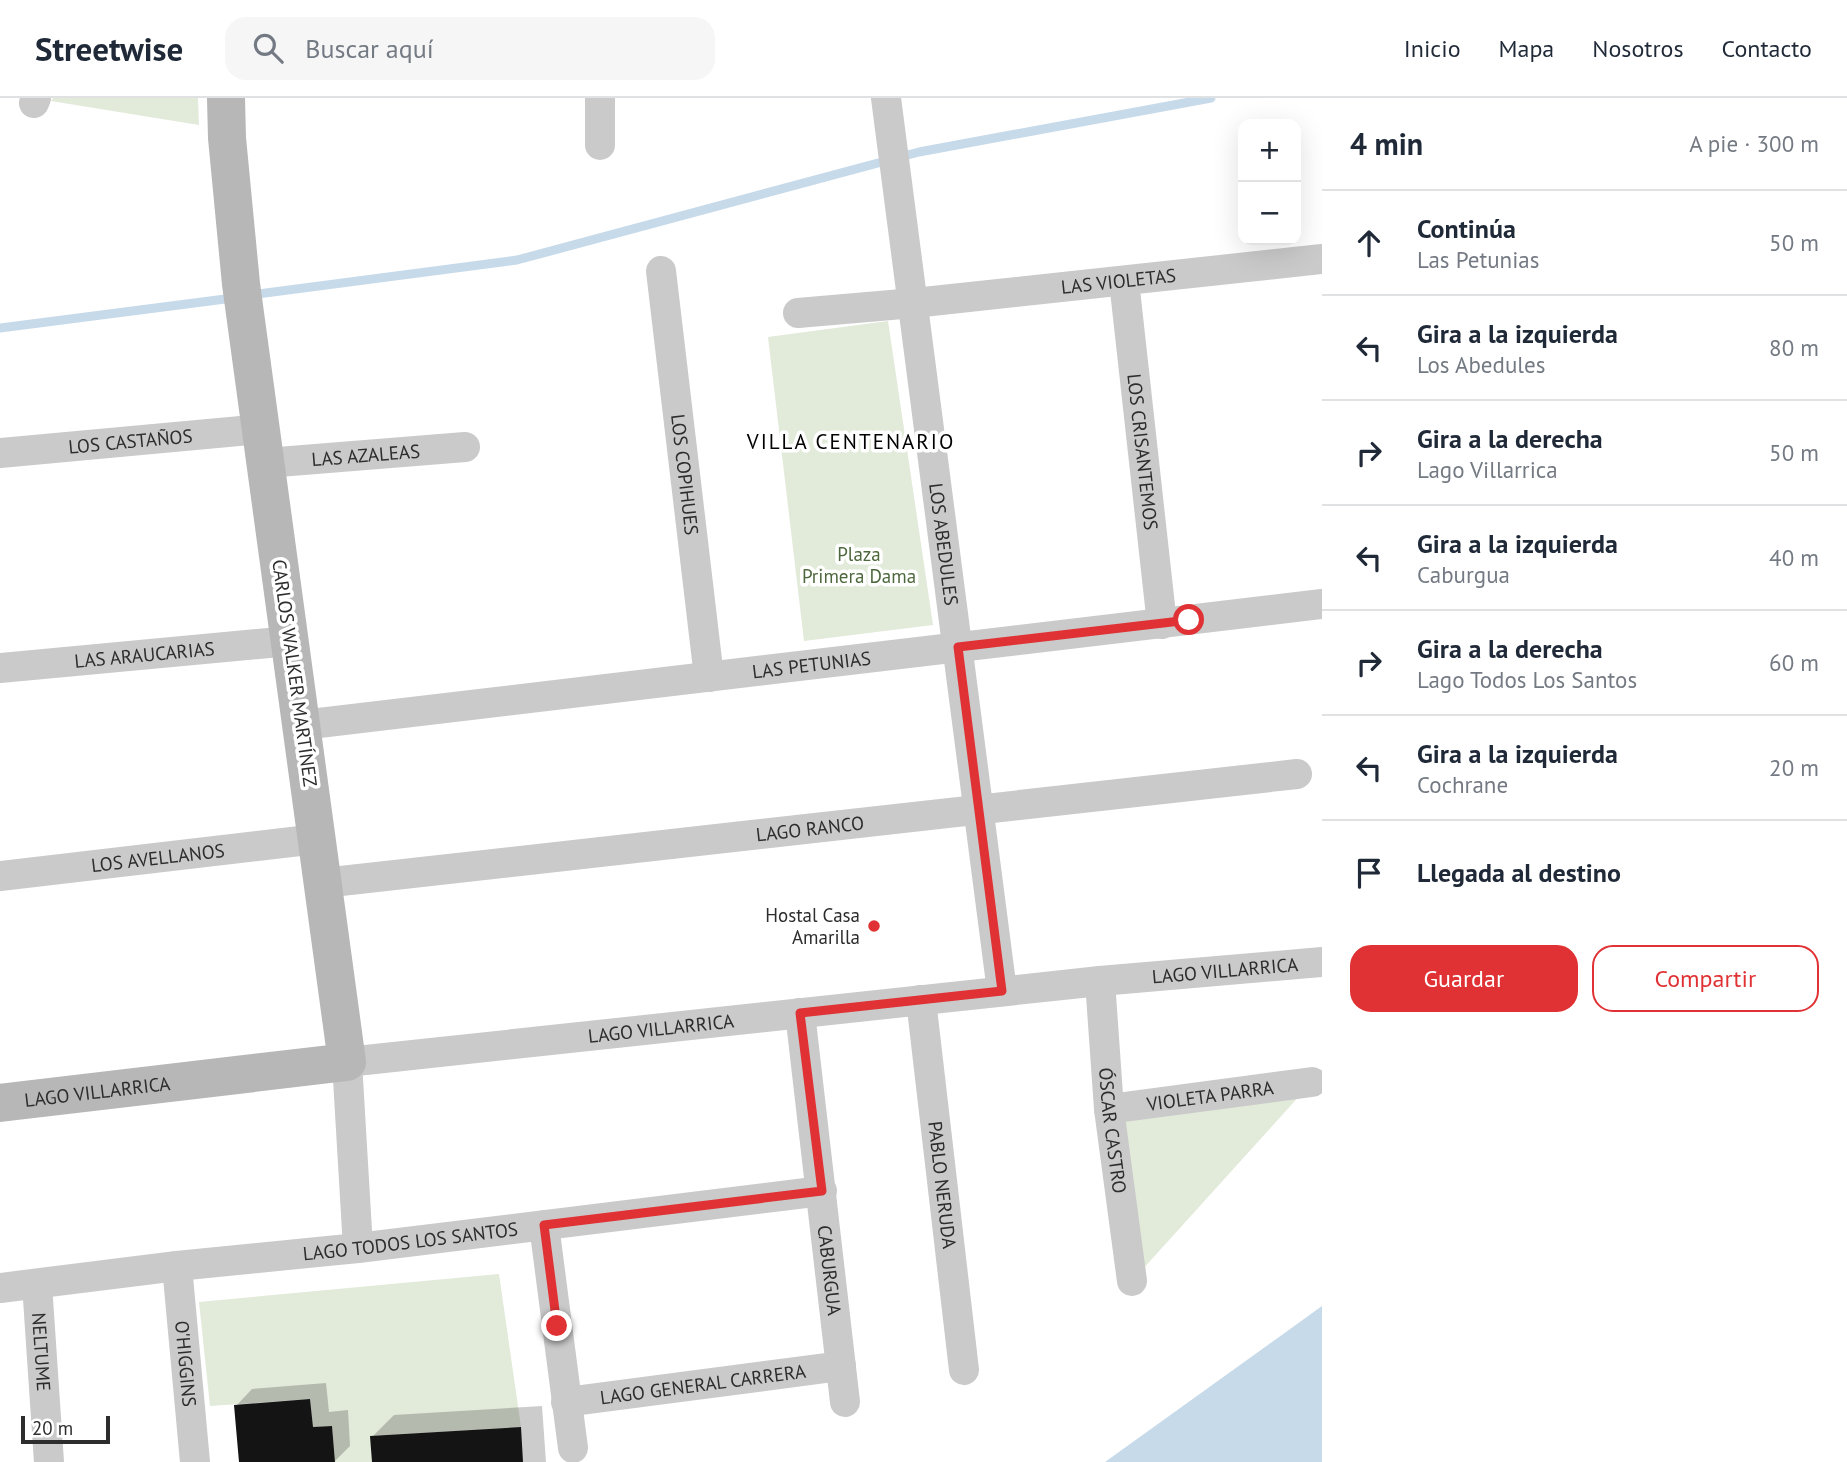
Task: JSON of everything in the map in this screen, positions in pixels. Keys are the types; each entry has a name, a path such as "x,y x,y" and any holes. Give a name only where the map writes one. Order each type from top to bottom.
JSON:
{"street":[{"name":"CARLOS WALKER MARTÍNEZ","path":"226,98 227,138 244,301 347,1062 358,1248"},
{"path":"600,98 600,145"},
{"name":"LOS ABEDULES","path":"886,98 1002,991"},
{"name":"LAS VIOLETAS","path":"798,313 1322,259"},
{"name":"LOS COPIHUES","path":"661,271 709,677"},
{"name":"LOS CRISANTEMOS","path":"1124,281 1162,624"},
{"name":"LAS AZALEAS","path":"264,446 465,447"},
{"name":"LOS CASTAÑOS","path":"0,453 264,446"},
{"name":"LAS PETUNIAS","path":"302,725 1322,604"},
{"name":"LAS ARAUCARIAS","path":"0,668 290,641"},
{"name":"LAGO RANCO","path":"323,883 1297,774"},
{"name":"LOS AVELLANOS","path":"0,876 317,839"},
{"name":"LAGO VILLARRICA","path":"0,1103 347,1062 1002,991 1322,962"},
{"name":"ÓSCAR CASTRO","path":"1100,981 1109,1109 1132,1281"},
{"name":"PABLO NERUDA","path":"921,1000 964,1370"},
{"name":"CABURGUA","path":"800,1013 845,1402"},
{"name":"VIOLETA PARRA","path":"1109,1109 1312,1082"},
{"name":"LAGO TODOS LOS SANTOS","path":"0,1288 177,1266 358,1248 822,1191"},
{"path":"544,1225 573,1448"},
{"name":"O'HIGGINS","path":"177,1266 195,1462"},
{"name":"NELTUME","path":"37,1284 49,1462"},
{"name":"LAGO GENERAL CARRERA","path":"566,1402 841,1366"}],"green space":[{"path":"53,98 198,98 199,125 51,101"},
{"name":"Plaza Primera Dama","path":"888,321 933,625 804,641 768,337"},
{"path":"1312,1082 1132,1281 1109,1109"},
{"path":"499,1274 521,1427 371,1436 372,1462 335,1462 332,1426 313,1427 310,1399 210,1406 199,1302"}],"water":[{"path":"1322,1306 1322,1462 1105,1462"}],"building":[{"path":"310,1399 313,1427 332,1426 335,1462 239,1462 234,1405"},
{"path":"521,1427 523,1462 372,1462 370,1436"}],"waterway":[{"path":"250,295 517,260 919,152 1211,98"},
{"path":"0,328 233,298"}],"place":[{"name":"Hostal Casa Amarilla","path":"874,926"}],"district":[{"name":"VILLA CENTENARIO","path":"851,442"}],"route":[{"path":"557,1326 544,1225 822,1191 800,1013 1002,991 958,647 1189,620"}]}
